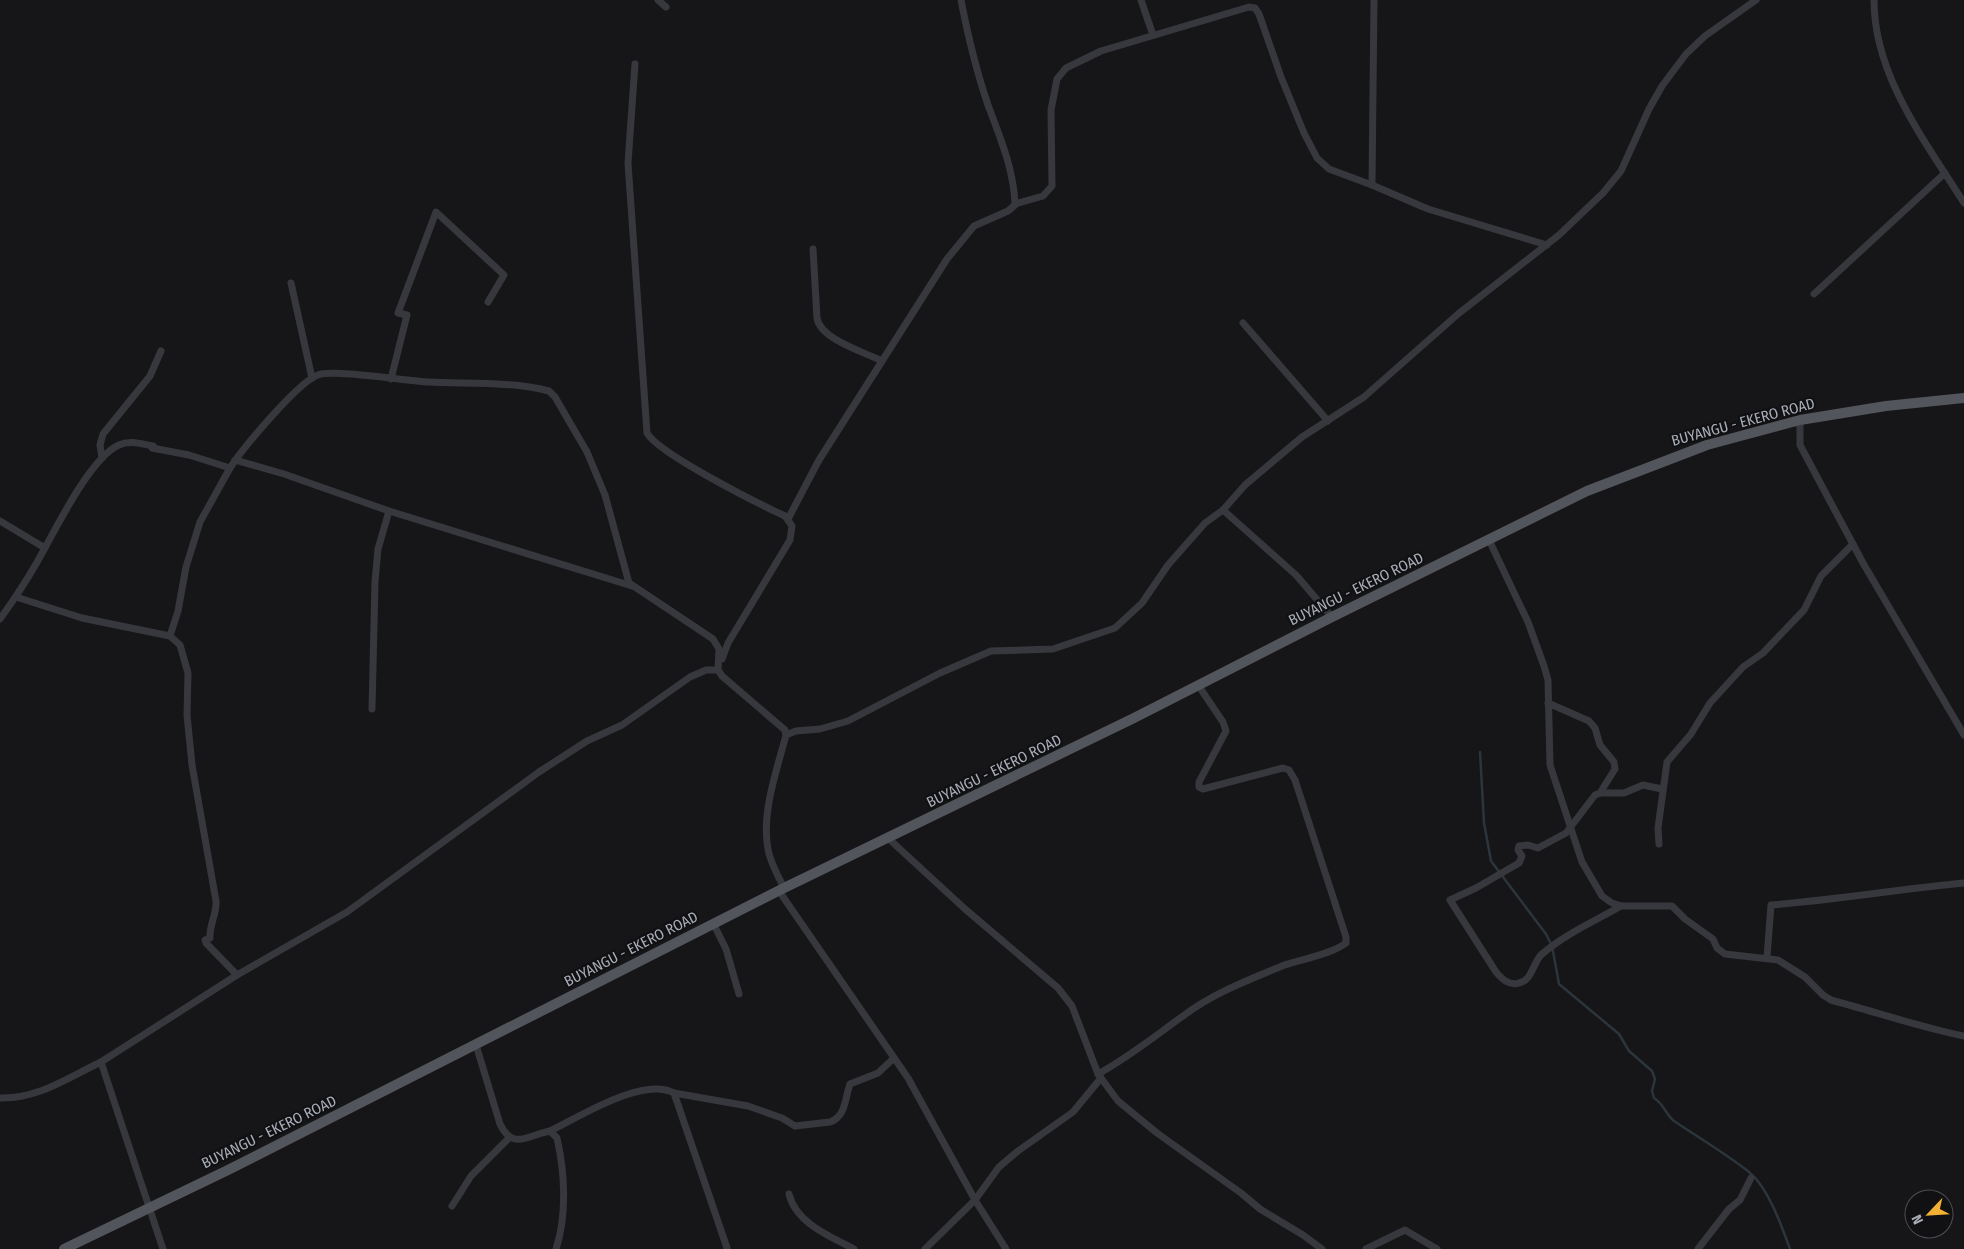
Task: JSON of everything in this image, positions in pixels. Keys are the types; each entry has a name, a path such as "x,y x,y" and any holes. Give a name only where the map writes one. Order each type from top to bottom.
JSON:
{"main road":[{"name":"BUYANGU - EKERO ROAD","path":"64,1249 476,1045 781,890 889,839 1587,491 1707,444 1800,420 1886,406 1964,398"}],"street":[{"path":"658,0 666,7"},
{"path":"961,0 969,42 988,104 1002,140 1015,204"},
{"path":"1141,0 1153,34"},
{"path":"1372,185 1374,0"},
{"path":"1741,0 1742,9"},
{"path":"786,735 796,731 820,729 848,721 975,656 1006,649 1053,649 1115,628 1142,603 1168,565 1205,522 1223,510 1245,485 1302,437 1364,397 1458,314 1548,245 1613,183 1633,149 1649,109 1662,86 1686,54 1705,36 1756,0"},
{"path":"1874,0 1877,37 1886,70 1900,97 1964,203"},
{"path":"788,519 819,460 926,289 962,239 976,225 1008,211 1015,204 1043,196 1052,186 1051,110 1057,79 1061,72 1086,56 1239,9 1255,8 1304,133 1317,158 1329,169 1428,209 1548,245"},
{"path":"635,64 628,163 647,433 653,442 683,462 788,519 792,526 790,540 728,643 718,670"},
{"path":"1814,294 1945,173"},
{"path":"391,379 407,315 398,313 436,212 504,275 488,302"},
{"path":"814,249 817,318 820,328 827,334 882,361"},
{"path":"291,283 312,378"},
{"path":"1243,323 1328,421"},
{"path":"102,458 100,445 103,434 150,376 161,351"},
{"path":"170,636 178,612 186,567 200,522 230,468 271,418 312,378 326,373 427,382 480,383 551,392 587,452 606,495 628,579 632,586"},
{"path":"1800,420 1800,445 1853,544 1964,735"},
{"path":"0,619 16,597 88,476 102,458 114,448 129,442 189,455 230,468"},
{"path":"235,460 284,474 389,511 632,586 717,643 720,652 718,670"},
{"path":"1223,510 1296,575 1332,617"},
{"path":"372,708 378,549 389,511"},
{"path":"0,521 45,548"},
{"path":"1488,540 1528,622 1548,680 1550,765 1588,874 1605,898 1622,906 1672,906 1713,939 1717,948 1725,954 1767,957 1778,960 1802,975 1832,1000 1903,1019 1921,1026 1964,1036"},
{"path":"1659,844 1658,828 1666,762 1691,734 1710,703 1743,667 1763,653 1804,610 1821,576 1853,544"},
{"path":"16,597 82,618 170,636 180,645 188,673 187,715 192,765 216,901 215,912 209,929 210,938 205,940 238,975"},
{"path":"0,1098 17,1098 41,1092 101,1062 238,975 347,912 539,772 587,741 622,725 690,677 706,670 718,670 736,689 783,726 786,735 768,811 766,836 768,852 781,890 894,1058 942,1136 975,1200 1006,1249"},
{"path":"926,1249 975,1200 999,1167 1018,1151 1074,1112 1100,1076 1184,1015 1226,990 1283,966 1337,948 1346,942 1346,936 1328,879 1291,771 1283,768 1199,788 1199,782 1226,731 1223,722 1198,685"},
{"path":"1548,703 1589,721 1595,728 1600,746 1614,762 1615,769 1600,793 1592,798 1571,828 1544,846 1538,848 1528,845 1519,846 1518,850 1522,856 1519,863 1476,888 1450,900 1496,972 1504,981 1520,984 1529,977 1535,960 1548,949 1584,925 1622,906"},
{"path":"1600,793 1624,793 1643,785 1662,789"},
{"path":"889,839 965,909 1058,988 1072,1006 1100,1076 1118,1101 1157,1133 1241,1193 1260,1209 1322,1249"},
{"path":"1767,957 1771,905 1835,900 1901,889 1964,883"},
{"path":"714,924 726,949 739,994"},
{"path":"476,1045 500,1124 510,1137 520,1140 550,1131 633,1091 664,1090 748,1106 782,1118 795,1126 830,1122 836,1120 844,1109 850,1084 878,1073 894,1058"},
{"path":"101,1062 163,1249"},
{"path":"674,1093 728,1248"},
{"path":"550,1131 554,1133 558,1142 564,1208 562,1231 556,1249"},
{"path":"452,1206 475,1172 510,1137"},
{"path":"1698,1249 1729,1209 1740,1200 1751,1178"},
{"path":"789,1194 792,1205 803,1218 854,1249"},
{"path":"1366,1249 1405,1230 1436,1249"}],"waterway":[{"path":"1480,752 1484,823 1491,861 1546,934 1552,946 1559,984 1619,1034 1629,1051 1652,1071 1655,1079 1652,1091 1654,1098 1660,1103 1671,1119 1731,1158 1756,1179 1774,1208 1790,1249"}]}
